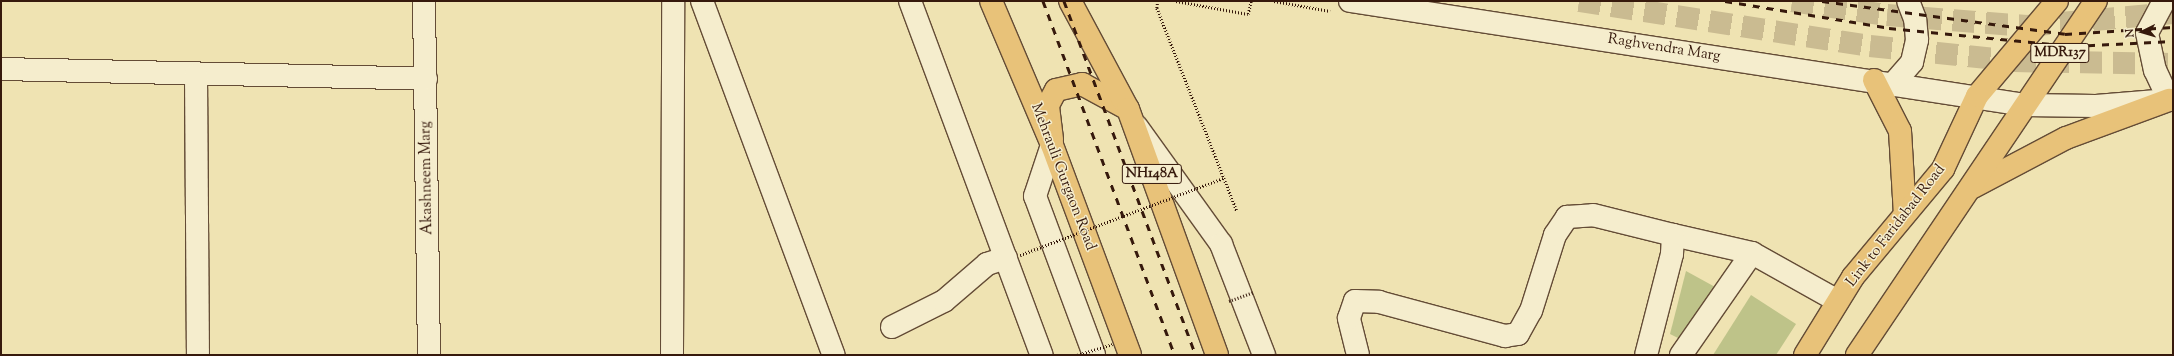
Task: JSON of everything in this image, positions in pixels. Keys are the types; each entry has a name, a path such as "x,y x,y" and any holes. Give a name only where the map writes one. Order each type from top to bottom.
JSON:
{"main road":[{"name":"NH148A","path":"1070,1 1131,116 1217,355"},
{"name":"Link to Faridabad Road","path":"1805,355 1853,277 1943,169 1977,96 2057,1"},
{"name":"MDR137","path":"2024,105 2096,1"},
{"name":"Mehrauli Gurgaon Road","path":"994,2 1052,145 1130,355"},
{"path":"1884,82 1900,131 1905,214"},
{"path":"1052,145 1048,105 1056,90 1082,84 1131,116"},
{"path":"1973,187 2066,138 2171,100"},
{"path":"1857,355 1906,278 1973,187 2024,105"}],"street":[{"name":"Akashneem Marg","path":"424,1 429,355"},
{"path":"672,355 673,1"},
{"path":"702,1 834,355"},
{"path":"910,1 1013,256 1042,355"},
{"name":"Raghvendra Marg","path":"1350,1 1977,96 2024,105"},
{"path":"1884,82 1912,62 1917,40 1915,19 1908,1"},
{"path":"2024,105 2096,106 2171,100 2155,70 2147,33 2164,1"},
{"path":"1,69 196,75 426,79"},
{"path":"196,75 198,355"},
{"path":"1131,116 1221,244 1264,355"},
{"path":"1052,145 1035,196 1103,349"},
{"path":"1358,355 1349,318 1355,301 1379,302 1505,336 1518,334 1531,311 1555,235 1567,218 1593,215 1752,253 1838,301"},
{"path":"1646,355 1672,254 1673,235"},
{"path":"1681,355 1752,253"},
{"path":"892,327 944,301 987,264 1013,256"}],"path":[{"path":"1158,1 1158,8 1237,211"},
{"path":"1176,1 1248,14 1251,1"},
{"path":"1013,256 1224,178"},
{"path":"1229,301 1254,292"},
{"path":"1077,355 1103,349"}],"green space":[{"path":"1686,271 1717,288 1680,339 1670,334"},
{"path":"1751,295 1796,324 1776,355 1713,355"}],"tunnel":[{"path":"1579,1 1870,46 2014,61 2173,64"},
{"path":"1792,1 1887,15 2027,26 2173,13"}],"railway":[{"path":"1043,1 1175,355"},
{"path":"1064,1 1196,355"},
{"path":"1725,1 1889,28 2074,46 2173,41"},
{"path":"1822,1 2065,34 2173,27"}]}
